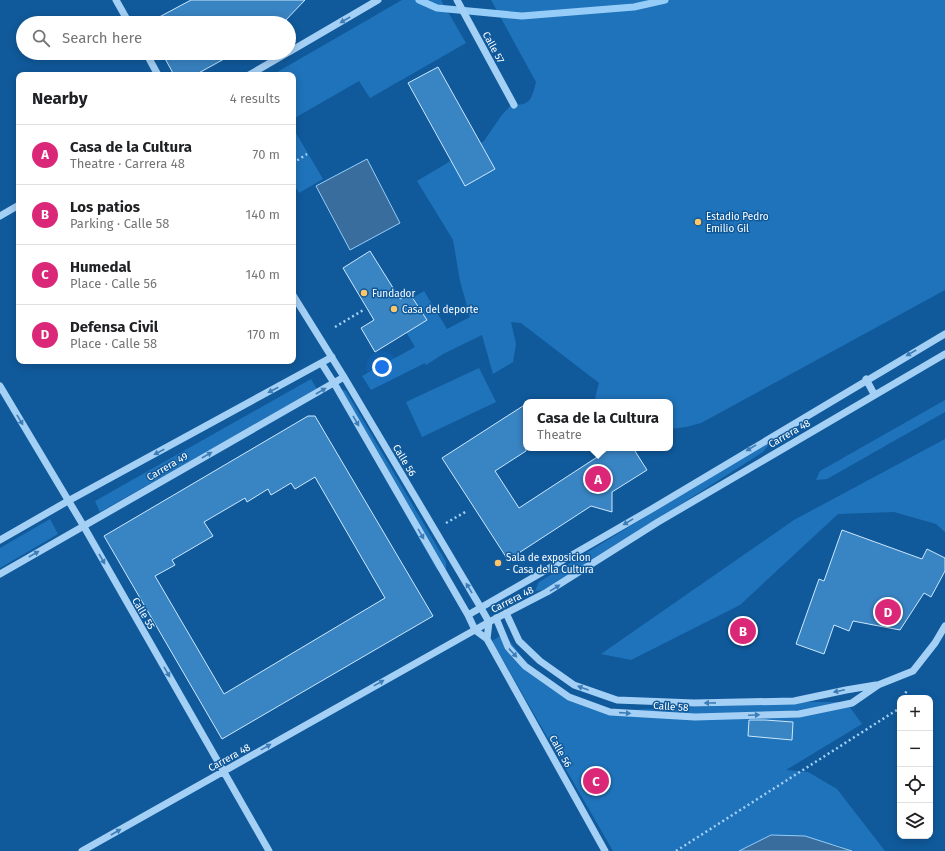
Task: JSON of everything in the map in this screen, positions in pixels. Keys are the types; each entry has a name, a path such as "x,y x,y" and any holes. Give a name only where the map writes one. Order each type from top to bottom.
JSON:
{"street":[{"path":"116,0 125,16"},
{"path":"296,47 378,0"},
{"name":"Calle 57","path":"457,0 514,105"},
{"path":"150,60 156,72"},
{"path":"254,72 274,60"},
{"path":"0,216 16,207"},
{"name":"Calle 56","path":"296,300 344,377 489,622"},
{"name":"Carrera 48","path":"468,615 650,510 866,379 945,334"},
{"name":"Carrera 48","path":"82,851 496,618 547,592 658,522 874,394 945,354"},
{"name":"Carrera 49","path":"0,540 68,501 332,358"},
{"name":"Calle 56","path":"322,364 468,615 475,630 487,639 605,851"},
{"name":"Carrera 49","path":"0,574 344,377"},
{"path":"866,379 874,394"},
{"name":"Calle 55","path":"0,386 83,526 269,851"},
{"path":"650,510 658,522"},
{"name":"Calle 58","path":"506,613 519,641 540,661 574,685 617,700 694,703 794,701 878,685"},
{"name":"Calle 58","path":"496,618 508,647 525,666 569,697 610,712 695,717 799,714 852,703 878,685 913,671 935,643 945,626"},
{"path":"487,639 489,622"}],"path":[{"path":"296,161 307,154"},
{"path":"335,327 365,309"},
{"path":"443,524 467,511"},
{"path":"676,851 897,710"}],"shaded area":[{"path":"402,0 441,0 466,43 370,98 359,81 296,117 296,72 277,72"},
{"name":"Estadio Pedro Emilio Gil","path":"491,0 945,0 945,290 701,423 686,427 673,429 673,399 595,399 599,383 521,323 511,322 516,344 513,362 493,374 482,335 443,354 426,365 425,363 371,390 362,376 415,347 393,310 424,291 447,329 470,317 460,281 453,240 417,181 484,141 501,116 512,104 523,104 529,100 536,82"},
{"path":"296,133 323,179 299,193 296,188"},
{"path":"367,159 400,223 350,250 316,186"},
{"path":"479,368 496,402 422,437 406,402"},
{"path":"311,379 317,389 100,512 95,501"},
{"path":"338,388 346,391 446,562 446,574 437,570 338,395"},
{"path":"945,400 945,412 827,479 816,480 820,471"},
{"path":"945,439 945,532 936,524 894,512 838,514 740,605 631,660 601,654 794,520"},
{"path":"770,443 763,452 546,590 535,591 539,582 759,447"},
{"path":"50,519 58,534 0,568 0,548"},
{"path":"504,634 537,676 568,697 605,711 809,702 846,702 862,724 786,770 808,772 837,789 885,851 852,851 837,845 772,835 739,851 677,851 692,837 676,851 613,851 492,641"},
{"path":"771,835 805,836 852,851 739,851"}],"building":[{"path":"191,0 305,0 290,16 161,16"},
{"path":"166,60 222,60 200,72 172,72"},
{"path":"438,67 495,169 465,186 408,83"},
{"name":"Casa del deporte","path":"370,251 400,299 410,294 427,320 375,352 361,328 374,320 343,268"},
{"path":"523,406 523,451 526,451 495,471 519,508 606,451 635,451 647,470 612,492 612,512 591,506 508,560 442,458"},
{"path":"308,416 315,416 433,616 222,739 104,536","holes":["315,477 385,598 224,694 155,576 175,565 172,560 213,536 204,522 245,498 247,502 268,489 271,495 291,483 295,489"]},
{"path":"842,530 922,559 927,549 945,558 945,571 931,597 924,593 900,630 853,621 849,631 834,625 824,654 796,644 819,579 824,581"},
{"path":"749,720 793,722 792,740 748,736"}],"waterway":[{"path":"419,0 437,8 522,16 634,7 665,0"}],"place":[{"name":"Estadio Pedro Emilio Gil","path":"698,222"},
{"name":"Fundador","path":"364,293"},
{"name":"Casa del deporte","path":"394,309"},
{"name":"Casa de la Cultura","path":"598,479"},
{"name":"Sala de exposicion - Casa de la Cultura","path":"498,563"},
{"name":"Defensa Civil","path":"888,612"},
{"name":"Los patios","path":"743,631"},
{"name":"Humedal","path":"596,781"}]}
